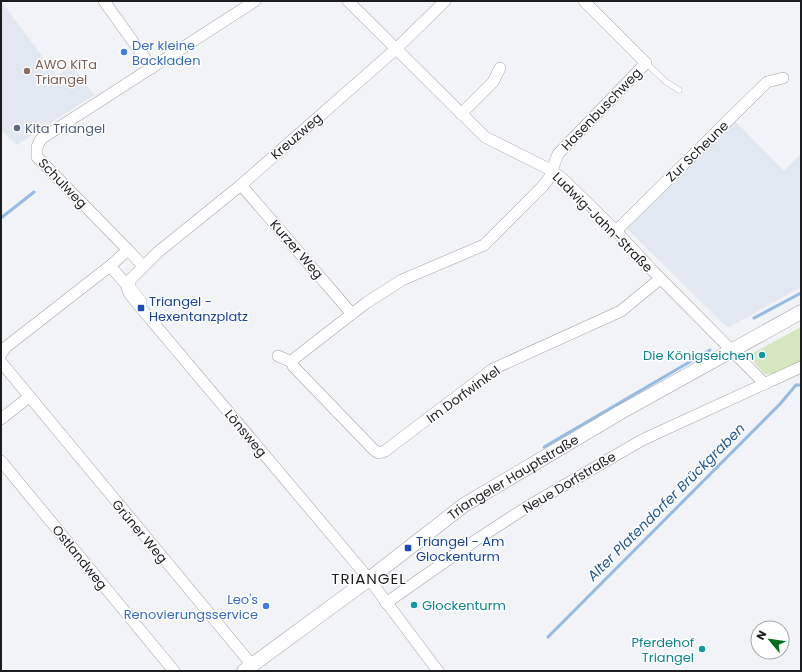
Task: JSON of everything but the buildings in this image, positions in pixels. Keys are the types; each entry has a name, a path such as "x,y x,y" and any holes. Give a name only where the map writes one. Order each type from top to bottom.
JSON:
{"street":[{"path":"104,1 152,68"},
{"name":"Schulweg","path":"143,266 37,157 37,147 41,139 255,1"},
{"name":"Ludwig-Jahn-Straße","path":"348,1 485,137 494,143 551,170 616,231 660,279 731,350"},
{"name":"Kreuzweg","path":"129,282 158,252 241,185 396,48 445,1"},
{"name":"Hasenbuschweg","path":"551,170 558,154 570,139 646,63 584,1"},
{"path":"461,114 493,82 500,68"},
{"name":"Zur Scheune","path":"616,231 768,82 783,78"},
{"path":"292,362 352,314 402,280 484,245 543,186 549,178 551,170"},
{"name":"Kurzer Weg","path":"241,185 352,314"},
{"path":"1,354 6,347 110,266 128,250"},
{"name":"Lönsweg","path":"110,266 129,282 129,293 369,579 438,671"},
{"name":"Im Dorfwinkel","path":"278,356 292,362 293,366 374,450 379,453 385,451 493,369 621,311 660,279"},
{"name":"Triangeler Hauptstraße","path":"248,668 369,579 464,505 731,350 801,312"},
{"path":"731,350 765,384"},
{"path":"1,362 28,397 1,419"},
{"name":"Neue Dorfstraße","path":"386,603 476,540 590,469 642,440 801,368"},
{"name":"Grüner Weg","path":"28,397 248,668"},
{"name":"Ostlandweg","path":"1,461 174,671"}],"lane":[{"path":"646,63 666,81 679,90"}],"shaded area":[{"name":"AWO KiTa Triangel","path":"1,1 57,76 72,66 94,95 17,145 1,130"},
{"path":"735,121 784,171 801,154 801,287 730,327 727,327 626,228"}],"green space":[{"path":"801,327 801,363 774,376 773,374 765,374 751,359 750,357 753,353"}],"waterway":[{"path":"1,218 34,192"},
{"path":"754,318 801,293"},
{"path":"544,447 710,350"},
{"name":"Alter Platendorfer Brückgraben","path":"548,637 780,404 796,385 801,385"}],"place":[{"name":"Der kleine Backladen","path":"124,52"},
{"name":"AWO KiTa Triangel","path":"27,71"},
{"name":"Kita Triangel","path":"17,128"},
{"name":"Triangel - Hexentanzplatz","path":"141,308"},
{"name":"Die Königseichen","path":"762,355"},
{"name":"Triangel - Am Glockenturm","path":"408,548"},
{"name":"Glockenturm","path":"414,605"},
{"name":"Leo's Renovierungsservice","path":"266,606"},
{"name":"Pferdehof Triangel","path":"702,649"}],"district":[{"name":"TRIANGEL","path":"369,579"}]}
